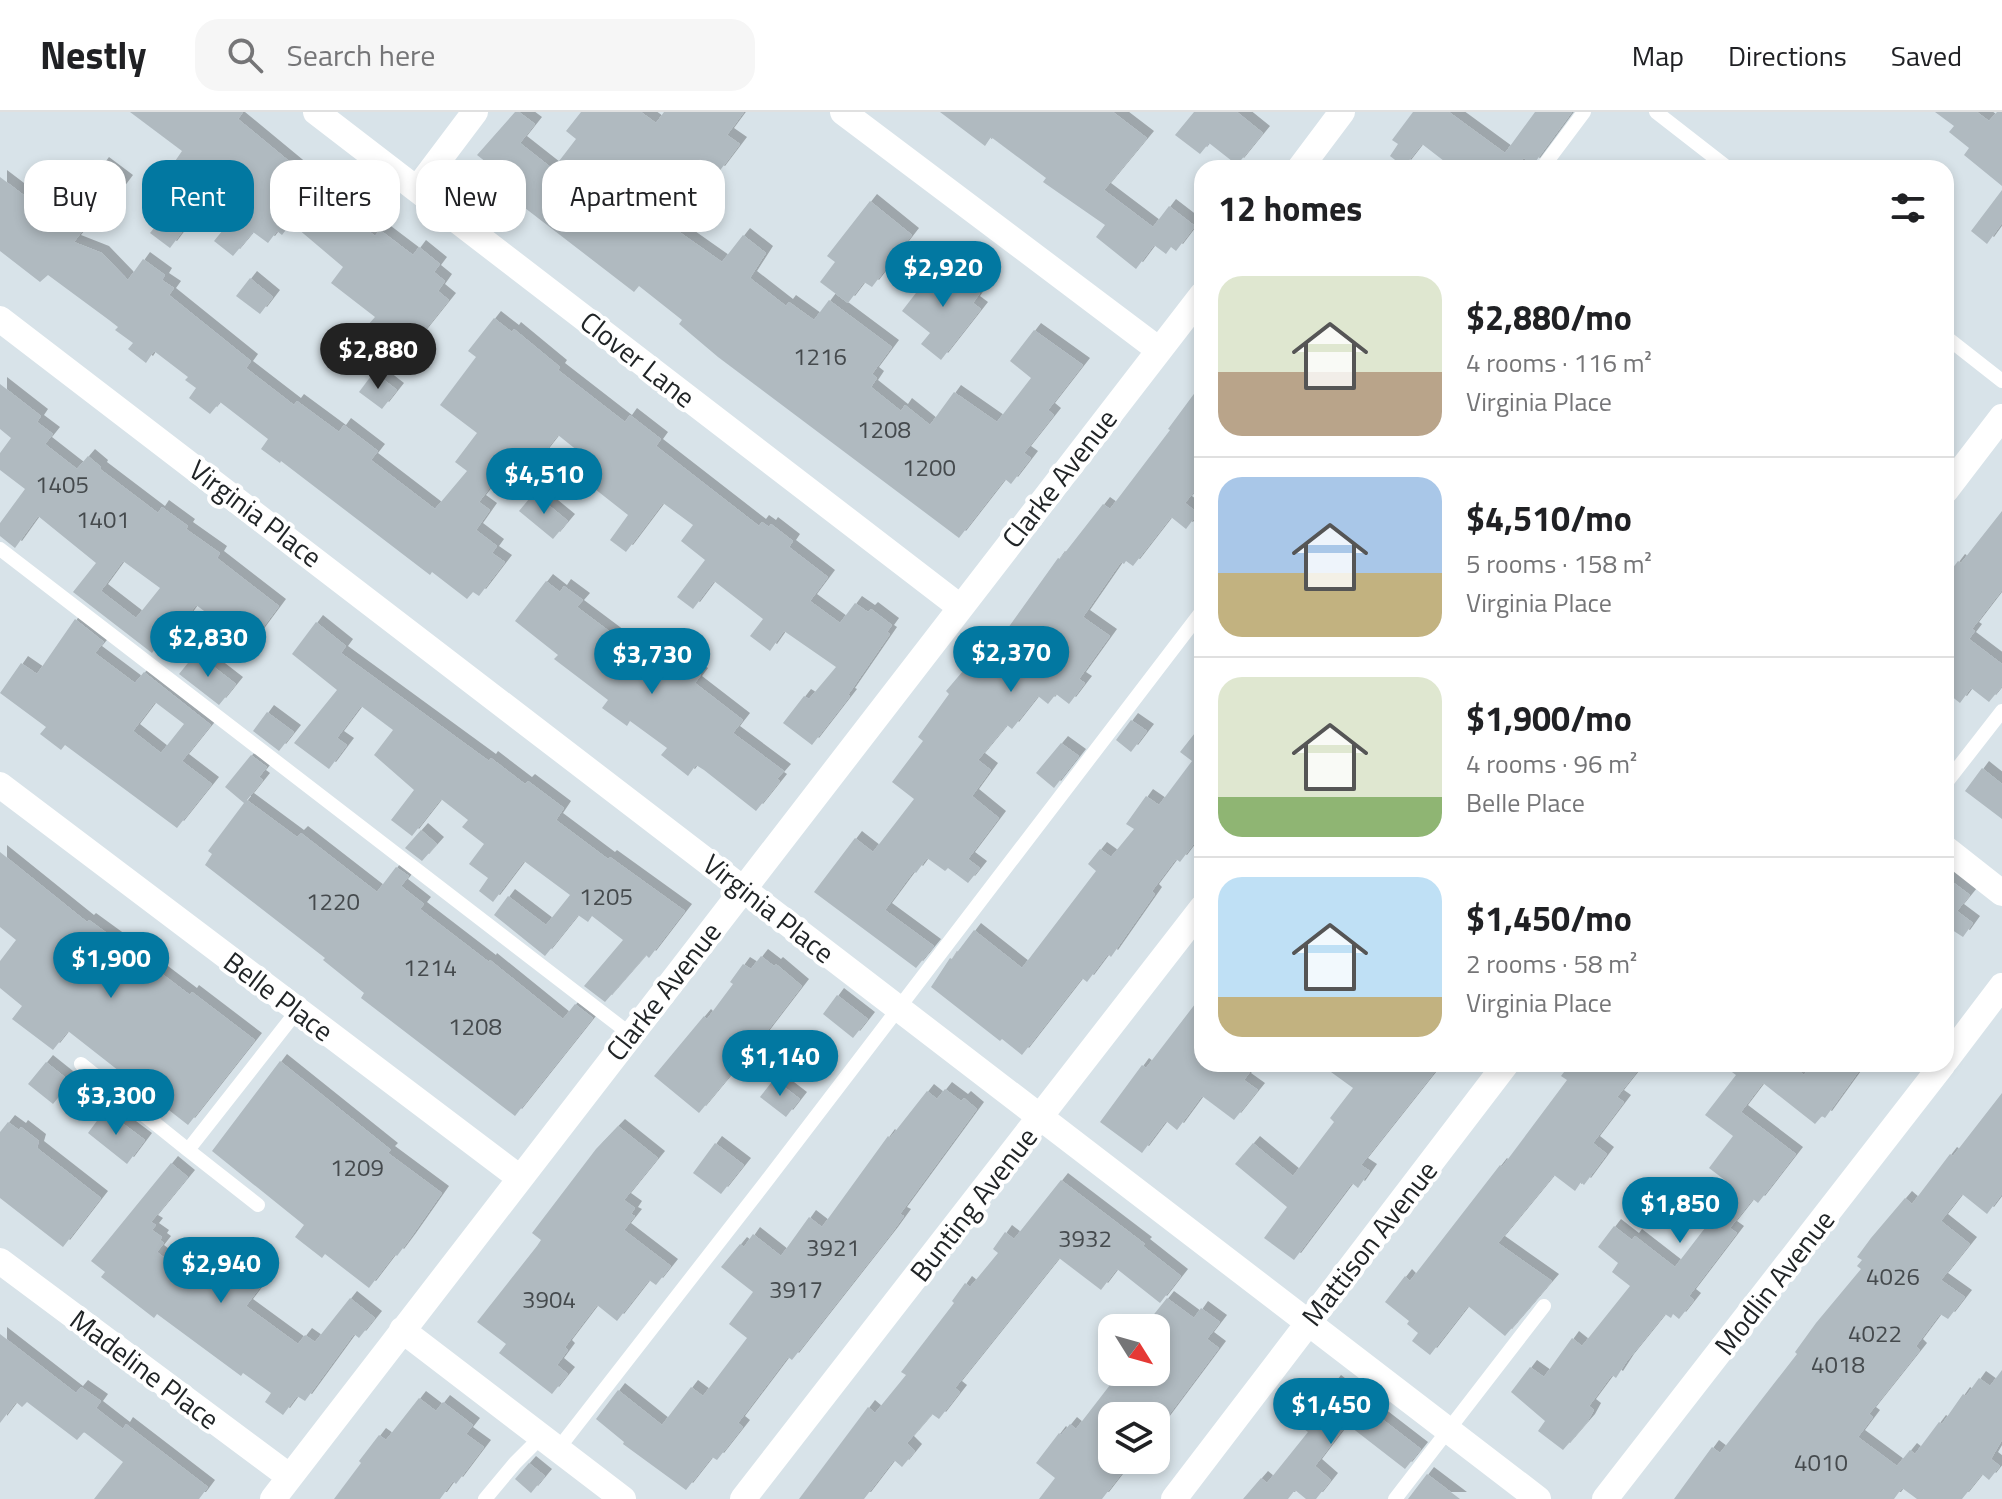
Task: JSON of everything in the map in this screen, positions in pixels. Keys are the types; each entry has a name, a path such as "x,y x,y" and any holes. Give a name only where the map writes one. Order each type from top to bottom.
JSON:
{"street":[{"name":"Clover Lane","path":"316,112 416,188"},
{"path":"439,160 475,112"},
{"path":"843,112 1159,350"},
{"path":"1306,160 1342,112"},
{"name":"Clover Lane","path":"473,232 960,607"},
{"name":"Clarke Avenue","path":"273,1499 1194,305"},
{"name":"Virginia Place","path":"0,319 1538,1499"},
{"path":"1954,480 2002,417"},
{"name":"Belle Place","path":"0,785 520,1178"},
{"path":"1954,855 2002,893"},
{"name":"Bunting Avenue","path":"743,1499 1194,918"},
{"name":"Modlin Avenue","path":"1954,1049 2002,986"},
{"name":"Mattison Avenue","path":"1174,1499 1500,1072"},
{"name":"Modlin Avenue","path":"1605,1499 1936,1072"},
{"name":"Madeline Place","path":"0,1261 290,1477"},
{"path":"402,1330 623,1499"}],"lane":[{"path":"1548,160 1584,112"},
{"path":"1656,112 1718,160"},
{"path":"1954,343 2002,381"},
{"path":"0,549 630,1034"},
{"path":"485,1499 515,1463 550,1443 774,1172 1194,621"},
{"path":"1954,773 2002,711"},
{"path":"188,1150 297,1011"},
{"path":"81,1064 258,1205"},
{"path":"1395,1499 1544,1306"}],"building":[{"path":"130,112 243,112 238,119 288,160 270,160 270,232 276,232 268,243 253,232 254,160 176,160 182,151"},
{"path":"515,112 535,124 520,143 542,160 542,221 526,209 526,160 483,160 477,155"},
{"path":"581,112 641,112 656,123 664,112 744,112 727,135 740,144 725,164 725,160 560,160 576,139 566,131"},
{"path":"940,112 1113,112 1147,138 1104,190 1153,227 1169,206 1194,227 1176,251 1171,247 1166,254 1154,245 1136,269 1096,237 1105,225 1043,182 1046,178 991,137 985,146"},
{"path":"1194,112 1237,112 1263,133 1241,160 1231,160 1209,143 1200,154 1175,135"},
{"path":"1413,112 1449,112 1505,153 1535,112 1572,112 1537,160 1443,160 1422,144 1409,160 1395,160 1390,156 1398,144 1392,140"},
{"path":"1935,112 1977,112 1989,121 1997,112 2002,112 2002,186 1964,155 1969,148 1949,132 1954,126"},
{"path":"0,177 24,195 24,232 82,232 74,242 102,253 128,280 143,259 165,275 162,280 174,288 169,295 251,361 246,368 294,405 297,401 339,432 344,425 378,451 371,460 435,509 467,471 455,462 477,433 440,405 476,357 468,351 494,318 512,332 514,329 560,367 558,370 625,422 630,415 661,439 656,446 759,526 762,522 769,527 771,524 793,541 789,547 828,577 810,601 840,623 855,603 868,612 871,609 892,625 887,632 890,634 850,696 812,745 783,723 804,696 809,699 836,667 784,631 770,651 750,636 763,619 714,581 693,609 677,597 705,560 681,541 693,525 663,503 626,552 610,540 628,515 581,478 593,463 558,435 525,477 508,464 479,502 490,510 476,530 497,546 492,553 505,562 479,596 473,592 467,599 261,449 268,439 220,402 210,414 189,398 196,388 185,380 188,377 154,351 146,363 128,349 133,343 115,330 118,327 109,320 48,275 40,282 0,251"},
{"path":"2002,190 2002,223 1987,244 1971,231"},
{"path":"870,201 912,235 872,287 864,282 848,303 820,282 835,262 827,256"},
{"path":"151,232 182,232 170,248"},
{"path":"221,232 253,232 233,256 214,241"},
{"path":"302,232 370,232 375,236 383,232 413,255 419,247 440,264 434,272 445,281 438,291 449,300 417,340 407,332 394,347 367,326 375,317 331,283 343,267"},
{"path":"556,232 679,232 722,262 743,235 766,253 750,278 786,306 789,302 814,320 829,300 892,347 872,374 877,378 871,387 901,411 905,405 930,425 954,392 997,422 1031,378 1010,361 1034,330 1083,365 1048,410 1054,415 1024,453 1031,458 1011,484 1005,479 959,538 718,357 679,324 682,320 639,286 634,292"},
{"path":"940,262 980,293 973,303 981,309 941,360 921,344 930,333 902,311"},
{"path":"250,278 273,297 260,314 236,296"},
{"path":"374,372 397,390 382,409 359,392"},
{"path":"0,384 41,416 37,422 53,434 45,444 77,469 88,456 100,469 158,513 162,507 220,553 217,558 279,606 250,645 196,605 183,623 178,619 152,653 73,592 96,563 38,516 15,548 0,536 0,523 25,489 0,470 0,453 11,438 0,429","holes":["123,561 160,588 136,618 101,591"]},
{"path":"1194,394 1194,492 1185,503 1194,510 1194,518 1186,529 1171,517 1133,566 1126,561 1124,564 1121,562 1083,617 1110,636 1079,679 1085,683 1069,704 1056,694 1048,704 1038,696 1012,729 1007,725 978,760 991,770 972,796 999,818 968,859 980,868 968,883 927,858 885,910 934,946 916,968 814,892 855,838 873,852 914,799 892,782 923,741 918,737 949,694 946,691 968,665 982,677 1004,646 998,642 1058,558 1103,504 1110,509"},
{"path":"534,493 568,521 553,539 519,511"},
{"path":"2002,511 2002,590 1972,629 1975,631 1969,639 2002,664 2002,686 1989,702 1971,688 1960,703 1954,698 1954,566 1958,561 1961,563"},
{"path":"546,581 560,592 564,586 583,600 577,607 653,664 664,649 701,675 695,683 743,720 733,733 784,771 777,779 780,781 756,811 696,765 688,776 661,755 667,748 630,721 627,726 602,708 608,700 554,659 558,655 515,621"},
{"path":"75,619 104,642 95,653 135,683 144,672 211,725 182,761 212,784 177,828 65,745 61,750 40,734 46,727 0,693 21,663 37,674","holes":["155,702 184,724 161,753 133,731"]},
{"path":"316,622 346,646 341,653 489,761 491,758 525,784 528,781 564,808 556,820 685,911 649,958 646,955 605,1002 584,986 623,940 592,916 588,922 578,915 545,956 494,915 508,896 546,925 570,895 524,861 493,902 479,891 488,878 469,864 484,844 462,827 468,820 441,799 412,836 391,820 414,790 374,755 393,730 361,706 337,738 347,745 329,769 294,743 337,690 292,654"},
{"path":"196,653 236,684 219,705 179,674"},
{"path":"267,712 294,732 279,751 253,731"},
{"path":"1131,720 1147,731 1131,752 1116,740"},
{"path":"1194,734 1194,844 1180,862 1176,859 1152,891 1155,894 1111,957 1108,954 1087,982 1082,978 1022,1055 931,987 974,930 1022,968 1096,871 1088,864 1100,849 1111,857 1134,829 1126,824 1146,796 1159,805 1192,761 1180,752"},
{"path":"1061,743 1079,756 1054,788 1036,773"},
{"path":"251,755 267,767 259,777 263,780 247,800 297,837 301,833 377,892 396,867 409,876 401,886 424,904 420,909 563,1019 575,1004 593,1018 515,1116 361,998 364,993 323,960 325,958 205,865 212,854 208,851 244,803 225,787"},
{"path":"1982,768 2002,784 2002,819 1965,791"},
{"path":"421,830 437,844 422,861 405,848"},
{"path":"0,852 87,922 89,920 133,952 136,948 156,963 153,967 255,1040 188,1125 68,1031 53,1050 12,1019 22,1006 0,988 0,961 16,940 0,927"},
{"path":"1954,883 1970,895 1957,911 1973,923 1963,937 1954,931"},
{"path":"761,956 774,966 776,964 802,986 739,1068 699,1113 654,1076 704,1016 707,1019 733,984 730,982 743,964 751,969"},
{"path":"837,995 868,1019 853,1038 823,1014"},
{"path":"1194,1005 1194,1072 1250,1072 1244,1080 1258,1090 1234,1120 1202,1096 1177,1130 1166,1121 1142,1153 1100,1122 1142,1065 1146,1068"},
{"path":"280,1061 391,1150 388,1153 442,1193 397,1256 395,1254 369,1288 325,1254 322,1258 295,1237 304,1225 212,1151"},
{"path":"46,1062 71,1082 53,1104 28,1084"},
{"path":"1331,1072 1435,1072 1361,1165 1370,1171 1358,1188 1352,1183 1294,1260 1264,1238 1287,1207 1235,1164 1253,1143 1293,1176 1334,1122 1330,1118 1353,1088"},
{"path":"1564,1072 1637,1072 1617,1097 1624,1102 1593,1143 1607,1154 1584,1185 1581,1182 1575,1191 1554,1175 1498,1243 1552,1281 1505,1336 1468,1306 1430,1355 1412,1341 1418,1333 1407,1324 1409,1321 1385,1302 1405,1276 1410,1281 1500,1165 1502,1167 1567,1080 1561,1076"},
{"path":"1732,1072 1800,1072 1804,1075 1806,1072 1858,1072 1825,1118 1822,1116 1815,1124 1763,1083 1741,1112 1796,1154 1758,1203 1753,1199 1730,1228 1737,1233 1689,1296 1694,1300 1679,1319 1673,1314 1671,1318 1665,1314 1616,1378 1612,1375 1589,1406 1594,1410 1588,1421 1563,1450 1538,1431 1545,1421 1511,1392 1530,1367 1544,1377 1572,1338 1582,1346 1630,1286 1612,1272 1618,1263 1598,1247 1614,1226 1632,1240 1635,1236 1675,1267 1718,1211 1709,1204 1726,1181 1709,1168 1733,1136 1705,1115 1736,1075"},
{"path":"774,1079 800,1099 786,1117 760,1097"},
{"path":"945,1089 961,1101 964,1098 977,1109 900,1214 904,1216 891,1234 792,1360 788,1357 738,1423 743,1427 717,1460 712,1457 686,1490 623,1444 596,1419 618,1390 662,1425 691,1387 703,1396 747,1338 729,1324 753,1292 721,1267 740,1244 744,1247 753,1234 781,1256 809,1217 822,1227 888,1136 890,1138 927,1091 937,1099"},
{"path":"2002,1093 2002,1194 1987,1214 1962,1194 1941,1221 1970,1244 1941,1280 1965,1297 1948,1319 1940,1314 1916,1346 1920,1350 1869,1414 1873,1417 1858,1437 1897,1466 1910,1450 1915,1454 1979,1378 1990,1386 2002,1370 2002,1440 1991,1459 2000,1466 1989,1480 1982,1474 1962,1499 1917,1499 1902,1488 1894,1499 1674,1499 1712,1447 1720,1453 1797,1354 1795,1352 1816,1323 1861,1269 1857,1266 1862,1260 1857,1257 1871,1238 1905,1198 1912,1204"},
{"path":"105,1110 145,1140 127,1164 88,1133"},
{"path":"8,1122 19,1130 21,1127 39,1141 37,1148 101,1198 63,1247 0,1198 0,1132"},
{"path":"618,1126 658,1158 624,1200 635,1208 631,1214 635,1216 624,1230 671,1266 656,1285 649,1280 617,1321 597,1305 565,1347 568,1350 557,1365 568,1374 552,1394 499,1353 506,1344 477,1322 541,1240 532,1233 596,1149"},
{"path":"715,1143 744,1165 721,1194 693,1173"},
{"path":"171,1163 188,1177 151,1222 156,1225 152,1230 162,1237 160,1240 164,1243 157,1252 205,1289 236,1246 271,1273 246,1306 298,1344 305,1335 315,1342 350,1298 375,1318 359,1338 354,1334 305,1401 297,1396 283,1415 265,1402 271,1393 243,1373 241,1376 157,1314 154,1318 101,1277 105,1272 91,1261"},
{"path":"1061,1180 1145,1244 1143,1246 1181,1276 1160,1303 1117,1269 1101,1290 1059,1258 955,1388 960,1392 939,1419 932,1414 907,1443 915,1451 902,1467 894,1460 864,1499 799,1499 868,1407 875,1413 906,1375 901,1372 954,1303 952,1301 965,1283 970,1287 998,1253 993,1249 1005,1232 1014,1239"},
{"path":"1167,1298 1194,1318 1201,1308 1220,1322 1207,1339 1219,1348 1170,1413 1170,1402 1098,1402 1098,1474 1121,1474 1102,1499 1039,1499 1055,1478 1036,1463 1059,1433 1061,1435 1070,1424 1076,1429 1109,1386 1170,1386 1170,1314 1154,1314"},
{"path":"0,1334 76,1393 81,1387 101,1401 96,1408 123,1429 126,1424 208,1487 199,1499 94,1499 123,1462 84,1432 77,1440 27,1402 22,1407 16,1402 0,1423"},
{"path":"1334,1382 1421,1449 1405,1469 1347,1424 1315,1466 1331,1480 1316,1499 1306,1499 1295,1490 1288,1499 1243,1499 1261,1478 1267,1483 1308,1432 1300,1426"},
{"path":"419,1398 436,1411 443,1402 473,1425 466,1434 484,1447 456,1484 453,1481 440,1499 334,1499 379,1435 386,1440"},
{"path":"529,1463 545,1476 531,1493 515,1479"},
{"path":"1427,1474 1460,1499 1408,1499"}]}
